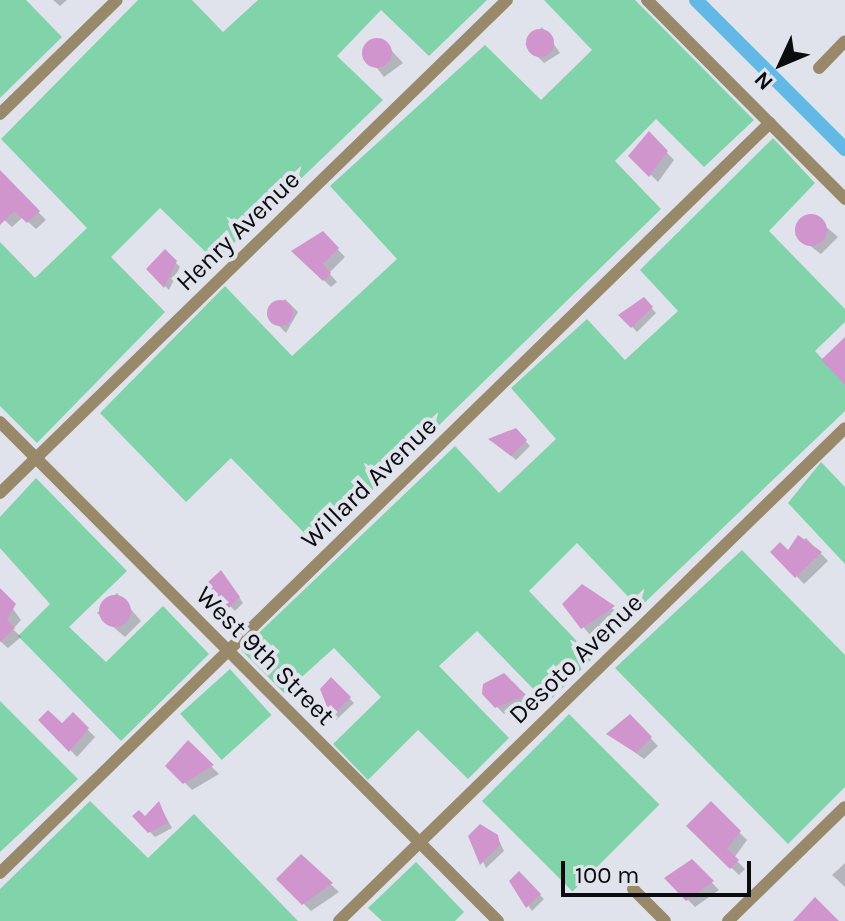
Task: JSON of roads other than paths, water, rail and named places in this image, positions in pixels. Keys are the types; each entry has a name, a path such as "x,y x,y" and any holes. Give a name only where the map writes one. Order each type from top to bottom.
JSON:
{"street":[{"path":"0,114 117,0"},
{"name":"Henry Avenue","path":"0,493 507,0"},
{"path":"647,0 845,199"},
{"path":"819,68 845,41"},
{"name":"Willard Avenue","path":"0,873 770,123"},
{"name":"West 9th Street","path":"0,422 498,921"},
{"name":"Desoto Avenue","path":"339,921 845,428"},
{"path":"728,921 845,807"},
{"path":"633,889 665,921"}],"waterway":[{"path":"696,0 845,149"}]}
